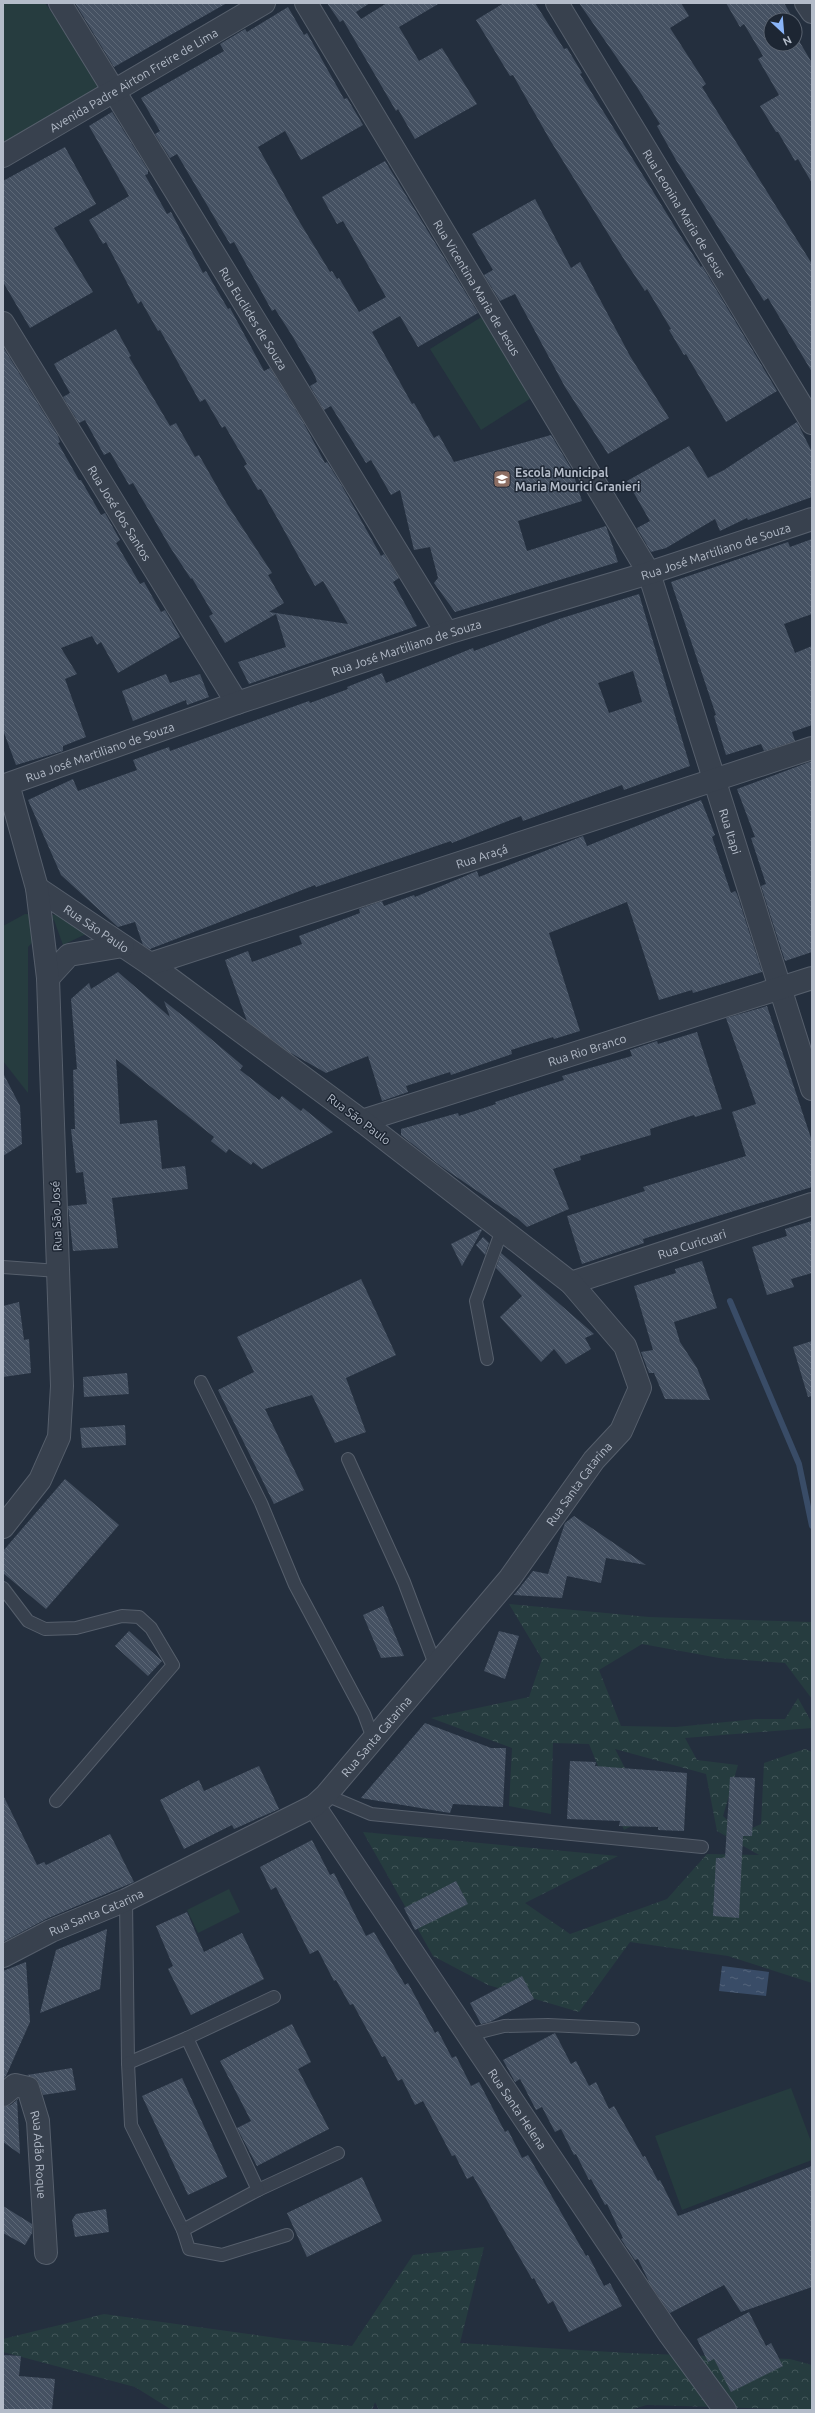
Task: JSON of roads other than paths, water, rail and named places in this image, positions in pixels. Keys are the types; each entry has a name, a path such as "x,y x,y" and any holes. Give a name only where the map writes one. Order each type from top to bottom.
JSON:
{"street":[{"name":"Rua Euclides de Souza","path":"60,3 115,90 447,633"},
{"name":"Avenida Padre Airton Freire de Lima","path":"3,156 264,3"},
{"name":"Rua Vicentina Maria de Jesus","path":"306,3 649,573"},
{"name":"Rua Leonina Maria de Jesus","path":"557,3 812,422"},
{"path":"806,3 812,12"},
{"name":"Rua José dos Santos","path":"3,323 237,703"},
{"name":"Rua José Martiliano de Souza","path":"5,781 447,633 649,573 812,519"},
{"name":"Rua Itapi","path":"649,573 812,1089"},
{"name":"Rua Araçá","path":"150,964 812,748"},
{"name":"Rua São José","path":"3,1528 40,1480 59,1437 62,1386 48,978 37,888 5,781"},
{"name":"Rua São Paulo","path":"37,888 150,964 362,1121 571,1283 625,1346 640,1388"},
{"path":"48,978 69,955 123,946"},
{"name":"Rua Rio Branco","path":"362,1121 812,978"},
{"name":"Rua Curicuari","path":"571,1283 812,1204"},
{"name":"Rua Santa Catarina","path":"3,1956 51,1931 126,1900 320,1801 374,1741 510,1578 594,1460 621,1431 640,1388"},
{"name":"Rua Santa Helena","path":"320,1801 468,2034 670,2335 724,2410"},
{"name":"Rua Adão Roque","path":"3,2095 15,2085 28,2088 34,2104 38,2121 46,2253"}],"lane":[{"path":"487,1360 476,1301 502,1230"},
{"path":"3,1267 58,1271"},
{"path":"201,1382 261,1503 295,1585 364,1714 374,1741"},
{"path":"348,1459 404,1582 436,1667"},
{"path":"3,1588 28,1621 46,1629 76,1628 122,1616 140,1617 151,1628 173,1665 56,1801"},
{"path":"320,1801 371,1814 702,1847"},
{"path":"126,1900 128,2063 131,2125 183,2230 190,2248 222,2255 287,2234"},
{"path":"128,2063 187,2038 274,1997"},
{"path":"468,2034 504,2026 548,2025 633,2029"},
{"path":"187,2038 258,2190"},
{"path":"183,2230 258,2190 338,2153"}],"water":[{"path":"722,1966 769,1972 766,1996 719,1991"}],"waterway":[{"path":"730,1301 799,1464 812,1526"}],"place":[{"name":"Escola Municipal Maria Mourici Granieri","path":"502,479"}]}
